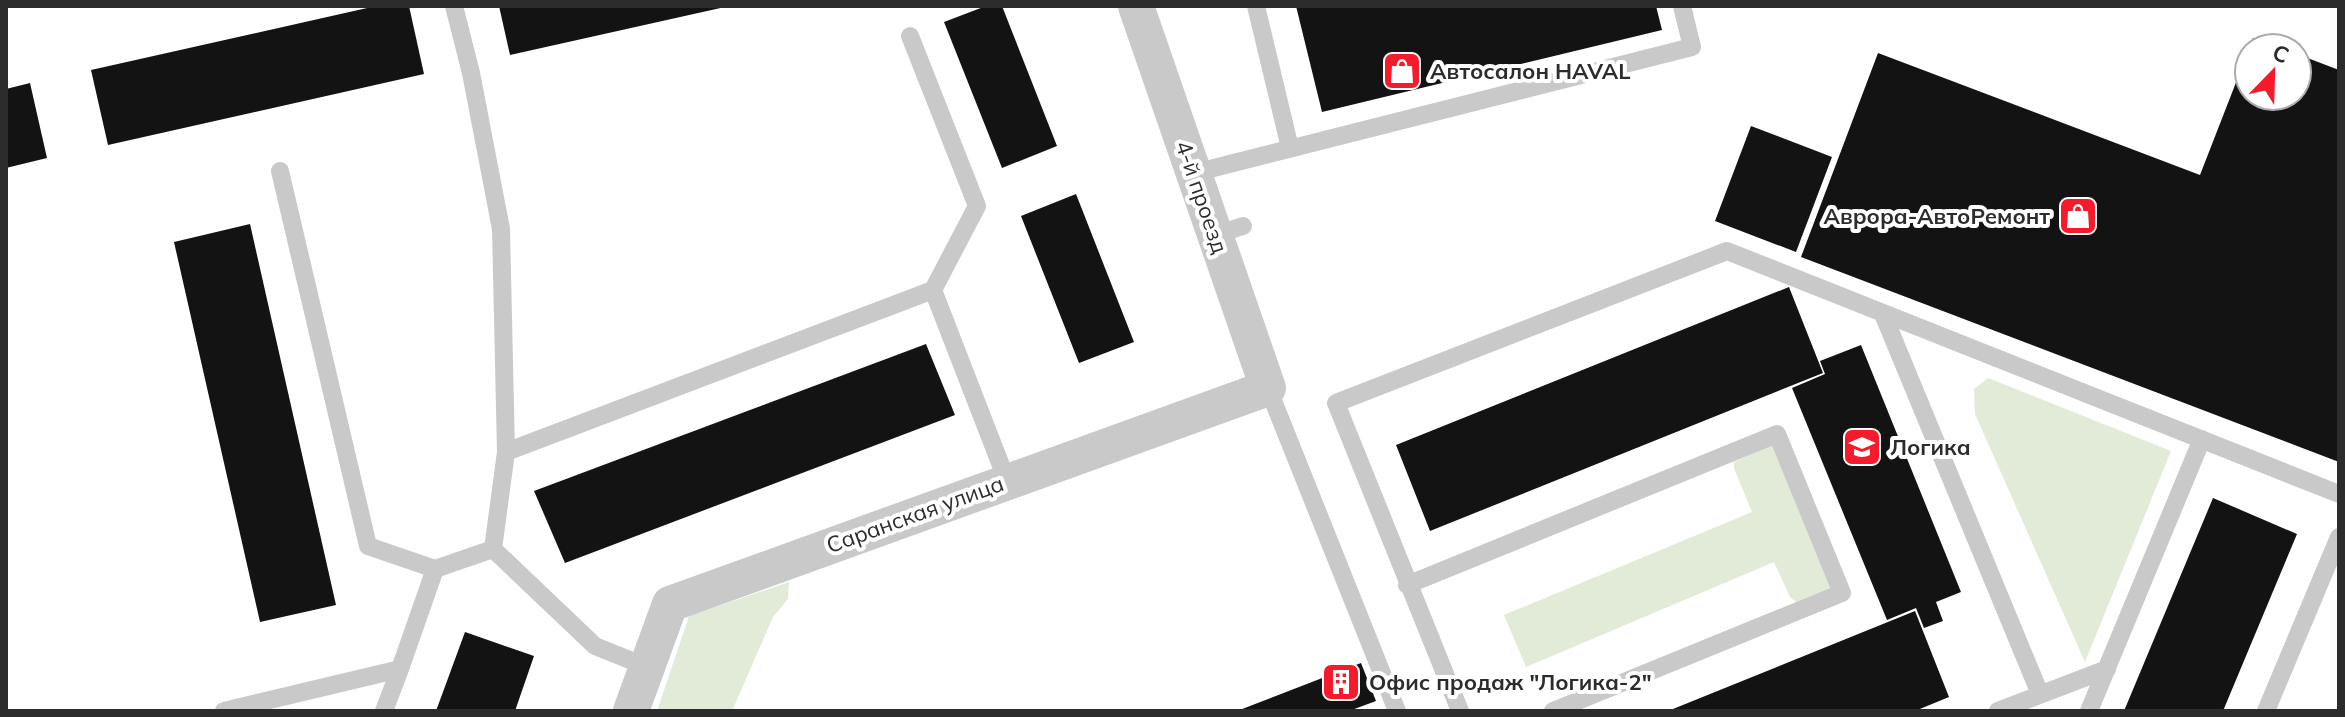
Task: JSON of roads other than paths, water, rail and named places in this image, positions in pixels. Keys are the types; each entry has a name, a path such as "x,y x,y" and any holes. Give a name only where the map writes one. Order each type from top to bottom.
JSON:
{"street":[{"name":"4-й проезд","path":"1136,6 1194,173 1229,231 1268,388"},
{"name":"Саранская улица","path":"631,711 670,604 1268,388"}],"lane":[{"path":"454,6 471,73 501,229 506,452 493,549"},
{"path":"1256,6 1290,148"},
{"path":"1194,173 1692,47 1682,6"},
{"path":"506,452 933,290 977,206 910,36"},
{"path":"280,171 368,546 435,569 493,549"},
{"path":"1460,711 1336,403 1727,251 2339,494"},
{"path":"933,290 1007,481"},
{"path":"1883,314 2040,694"},
{"path":"1268,388 1304,506 1397,711"},
{"path":"1407,585 1777,434 1842,593 1553,711"},
{"path":"2089,711 2202,439"},
{"path":"2266,711 2339,537"},
{"path":"493,549 595,646 647,667"},
{"path":"384,711 435,569"},
{"path":"224,711 400,669"},
{"path":"1998,711 2107,669"}],"place":[{"name":"Автосалон HAVAL","path":"1402,71"},
{"name":"Аврора-АвтоРемонт","path":"2078,216"},
{"name":"Логика","path":"1862,447"},
{"name":"Офис продаж \"Логика-2\"","path":"1341,682"}]}
